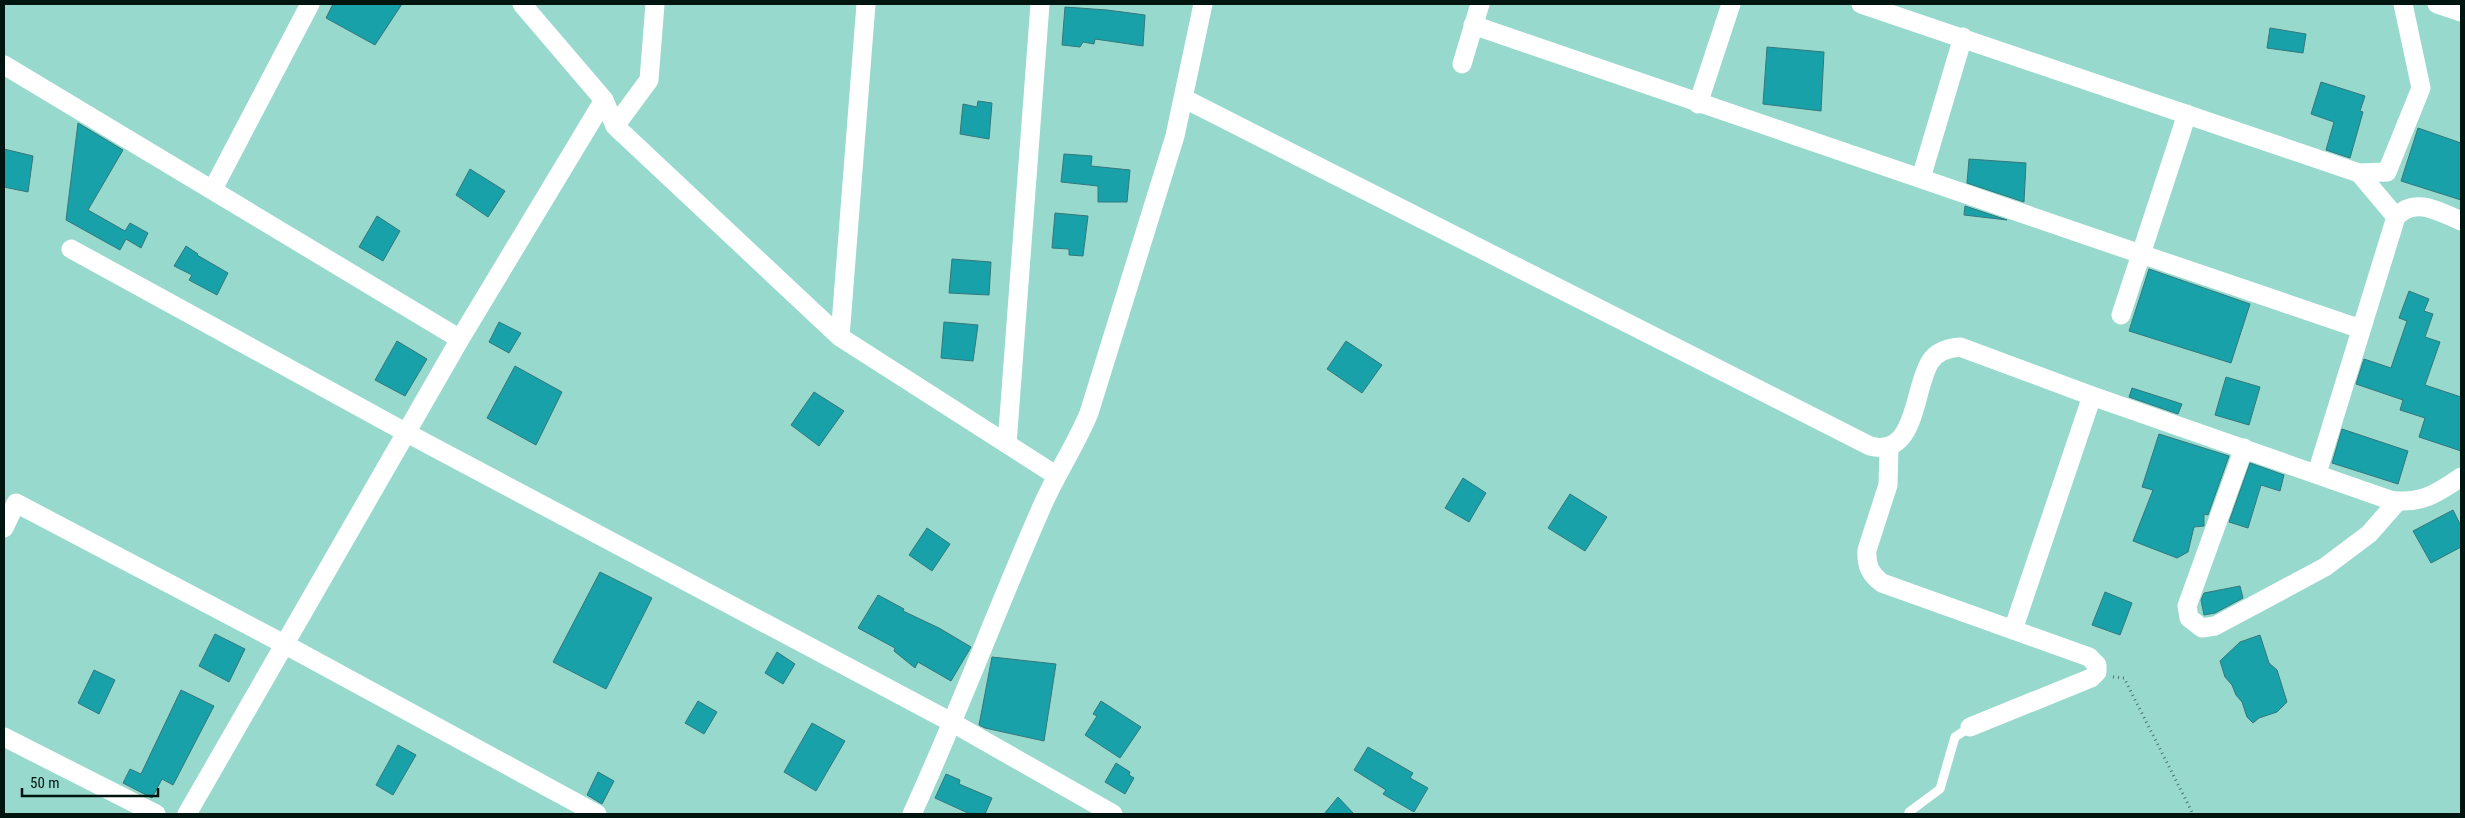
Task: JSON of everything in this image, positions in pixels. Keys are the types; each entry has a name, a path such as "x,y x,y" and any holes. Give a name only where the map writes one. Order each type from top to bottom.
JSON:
{"street":[{"path":"213,189 310,4"},
{"path":"522,4 604,100 615,126 840,337 1057,476"},
{"path":"615,126 649,80 656,4"},
{"path":"840,337 866,4"},
{"path":"1007,444 1040,4"},
{"path":"912,814 953,724 1038,513 1070,455 1089,413 1184,99 1203,4"},
{"path":"1462,64 1480,4"},
{"path":"1698,104 1731,4"},
{"path":"1862,4 2359,173 2387,172 2421,88 2403,4"},
{"path":"2437,4 2461,12"},
{"path":"1474,25 1698,104 2361,329"},
{"path":"1920,178 1963,37"},
{"path":"4,65 460,338"},
{"path":"1184,99 1870,446 1889,447 1899,440 1906,430 1929,363 1946,350 1967,349 2092,396 2398,502 2428,498 2461,477"},
{"path":"187,814 460,338 604,100"},
{"path":"2121,315 2187,114"},
{"path":"2359,173 2396,217"},
{"path":"2317,474 2396,217 2408,207 2416,205 2461,221"},
{"path":"71,249 406,432 953,724 1113,814"},
{"path":"2013,630 2092,396"},
{"path":"1889,447 1888,485 1867,550 1866,560 1869,569 1882,583 2093,659 2098,669 2095,675 1970,727"},
{"path":"2244,448 2188,606 2189,618 2202,628 2215,626 2325,567 2369,534 2398,502"},
{"path":"4,528 16,503 284,644 597,814"},
{"path":"4,737 156,814"}],"lane":[{"path":"1909,812 1940,789 1955,737 1970,727"}],"path":[{"path":"2095,675 2124,678 2193,814"}],"building":[{"path":"333,4 402,4 375,45 326,18"},
{"path":"1065,7 1145,15 1143,46 1095,39 1094,44 1083,42 1080,47 1062,45"},
{"path":"2270,28 2306,34 2303,53 2267,48"},
{"path":"1767,47 1824,52 1821,111 1763,104"},
{"path":"2321,82 2365,96 2360,111 2363,112 2350,158 2326,150 2334,122 2311,114"},
{"path":"978,101 992,103 989,139 960,134 963,104 977,107"},
{"path":"78,123 123,150 88,210 125,231 130,223 148,233 141,248 126,239 120,250 66,220"},
{"path":"2418,128 2461,143 2461,200 2401,181"},
{"path":"4,149 33,156 28,192 4,187"},
{"path":"1064,154 1092,156 1091,166 1130,170 1127,202 1098,202 1098,186 1061,182"},
{"path":"1969,159 2026,163 2024,202 1967,183"},
{"path":"470,169 505,191 488,217 456,195"},
{"path":"1965,206 2007,220 1964,215"},
{"path":"1055,213 1088,216 1083,256 1069,255 1069,249 1052,248"},
{"path":"377,216 400,231 383,261 359,247"},
{"path":"186,246 197,255 228,273 217,295 189,280 192,275 174,266"},
{"path":"952,259 991,262 989,295 949,293"},
{"path":"2149,269 2250,304 2231,363 2129,331"},
{"path":"2409,291 2429,299 2424,311 2433,314 2425,337 2440,342 2425,385 2461,397 2461,451 2419,437 2425,418 2400,410 2403,400 2356,384 2364,359 2391,368 2407,321 2399,318"},
{"path":"499,322 521,333 509,353 489,342"},
{"path":"944,322 978,325 973,361 941,358"},
{"path":"397,341 427,359 405,396 375,380"},
{"path":"1346,341 1382,365 1362,393 1327,369"},
{"path":"515,366 562,392 536,445 487,418"},
{"path":"2226,377 2260,387 2249,425 2215,415"},
{"path":"2132,388 2182,404 2178,414 2129,397"},
{"path":"814,392 844,411 819,446 791,425"},
{"path":"2342,429 2408,451 2398,484 2332,463"},
{"path":"2159,434 2229,456 2208,515 2204,514 2204,526 2194,527 2188,552 2177,558 2133,541 2153,490 2142,487"},
{"path":"2250,463 2284,475 2280,491 2261,485 2248,528 2229,522"},
{"path":"1463,478 1486,493 1469,522 1445,508"},
{"path":"1570,494 1607,517 1585,551 1548,528"},
{"path":"2453,510 2461,526 2461,547 2431,563 2413,531"},
{"path":"927,528 950,544 932,571 909,555"},
{"path":"600,572 652,598 606,689 553,662"},
{"path":"2240,586 2243,598 2215,613 2204,615 2201,600 2204,593"},
{"path":"2105,592 2132,603 2120,635 2092,625"},
{"path":"878,595 904,609 903,611 939,628 971,647 951,681 918,662 915,668 894,651 895,648 858,628"},
{"path":"215,634 245,649 229,682 199,666"},
{"path":"2260,635 2269,663 2277,670 2287,702 2277,712 2259,718 2253,723 2247,717 2242,702 2225,677 2220,661 2240,642"},
{"path":"777,652 795,664 783,684 765,673"},
{"path":"992,657 1056,664 1044,741 979,725"},
{"path":"94,670 115,680 99,714 78,703"},
{"path":"181,690 214,706 173,785 162,779 152,798 123,783 130,769 141,774"},
{"path":"698,701 717,712 704,734 685,723"},
{"path":"1101,701 1141,727 1120,758 1085,735 1097,716 1093,714"},
{"path":"812,723 845,741 816,791 784,772"},
{"path":"398,745 416,755 393,795 376,785"},
{"path":"1368,747 1413,773 1410,778 1428,788 1414,812 1383,794 1386,790 1354,770"},
{"path":"1116,763 1130,772 1129,775 1134,778 1125,794 1105,782"},
{"path":"598,772 614,781 602,804 587,795"},
{"path":"946,774 960,780 959,784 992,798 985,814 970,814 935,798"},
{"path":"1338,797 1354,814 1324,814"}]}
